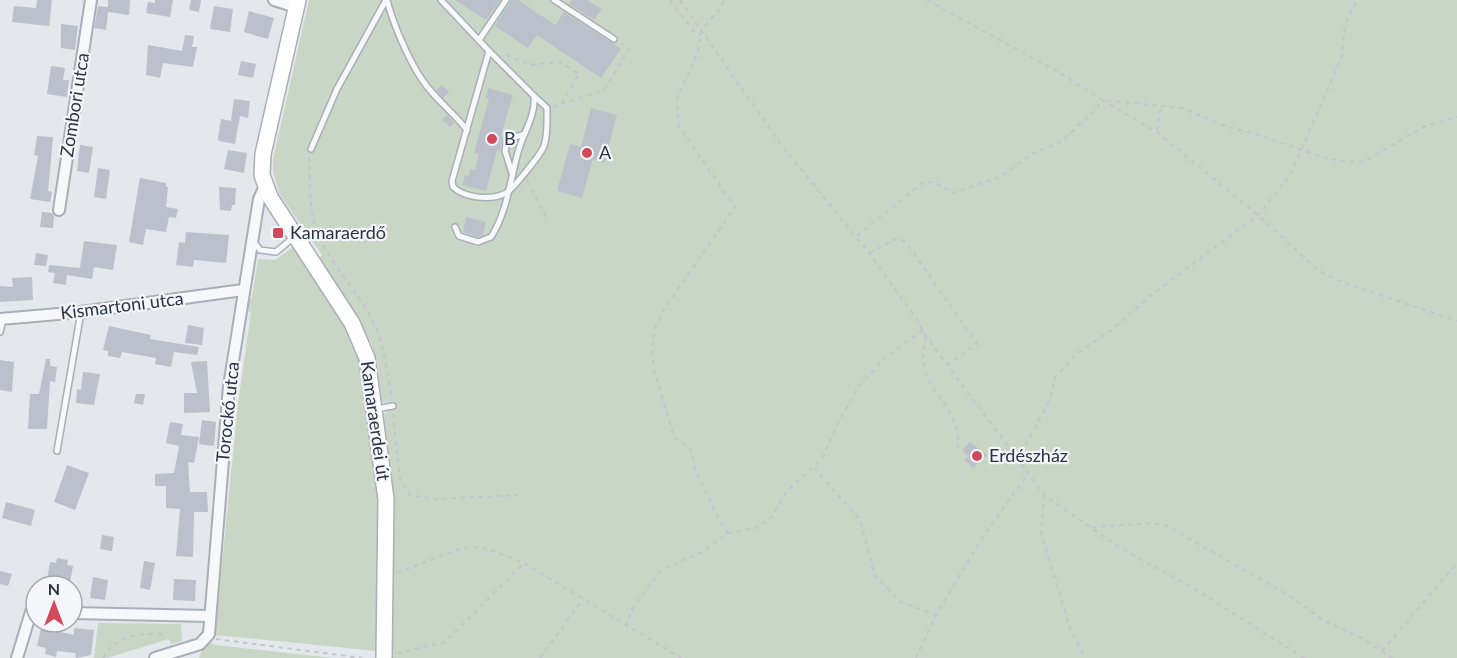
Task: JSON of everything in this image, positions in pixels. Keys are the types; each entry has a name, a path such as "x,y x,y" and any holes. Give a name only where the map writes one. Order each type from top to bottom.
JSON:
{"street":[{"name":"Zombori utca","path":"59,210 91,0"},
{"path":"274,0 297,3"},
{"name":"Kamaraerdei út","path":"297,3 263,154 262,175 265,186 360,337 367,358 386,499 384,657"},
{"name":"Torockó utca","path":"207,638 229,386 259,200 265,186"},
{"name":"Kismartoni utca","path":"2,319 81,312 243,290"},
{"path":"84,613 210,616"},
{"path":"17,658 26,634"},
{"path":"155,658 189,653 207,638"}],"lane":[{"path":"387,0 393,25 423,82 467,130"},
{"path":"311,149 337,89 387,0"},
{"path":"441,0 547,108 547,135 543,149 524,173 507,192 495,197 471,196 458,192 453,187 467,130 491,53"},
{"path":"479,40 506,0"},
{"path":"554,0 614,39"},
{"path":"454,227 459,236 478,242 491,237 498,227 524,134 535,104 534,96"},
{"path":"512,174 505,151 507,140 524,134"},
{"path":"253,239 260,250 276,252 296,236"},
{"path":"57,451 81,312"},
{"path":"0,332 2,319"},
{"path":"375,409 393,406"}],"path":[{"path":"670,0 695,33 701,35"},
{"path":"680,0 779,142 869,253 947,366 1044,495 1119,547 1193,588 1303,658"},
{"path":"724,0 719,10 702,29 698,52 677,99 678,125 735,207 663,311 655,328 652,348 654,370 675,437 691,450 696,471 720,522 728,533"},
{"path":"927,0 1060,73 1157,132 1258,215 1319,272 1457,321"},
{"path":"1020,462 1026,444 1050,400 1055,378 1075,355 1114,328 1146,299 1258,215 1292,171 1342,56 1345,25 1357,0"},
{"path":"547,108 604,90 629,49 614,39"},
{"path":"491,53 505,55 531,65 560,62 579,74 561,104"},
{"path":"856,236 922,183 934,182 953,193 1000,177 1032,154 1062,141 1097,108 1102,100"},
{"path":"1102,100 1182,108 1225,126 1340,161 1365,160 1425,126 1457,117"},
{"path":"1157,132 1161,105"},
{"path":"311,149 310,169 315,225 340,271 375,326 384,353 393,406 400,479 410,495 435,499 518,495"},
{"path":"524,173 547,218"},
{"path":"869,253 896,239 906,242 977,344 947,366"},
{"path":"626,627 631,611 661,570 702,552 728,533 764,525 771,518 787,490 822,459 858,387 893,351 923,330"},
{"path":"926,336 921,356 923,370 957,428 958,448"},
{"path":"814,468 860,520 875,576 901,602 936,615"},
{"path":"916,658 936,615 982,538 1027,475"},
{"path":"1044,495 1041,533 1070,628 1085,658"},
{"path":"1092,528 1154,524 1167,526 1290,596 1324,621 1360,637 1392,658"},
{"path":"385,574 401,573 462,548 479,547 524,563 626,627 681,658"},
{"path":"1382,651 1457,562"},
{"path":"384,657 446,642 524,563"},
{"path":"540,658 583,599"},
{"path":"103,658 114,644 129,636 165,634"},
{"path":"207,638 362,658"}],"green space":[{"path":"309,0 1457,0 1457,658 391,658 395,509 384,414 391,410 391,403 382,402 377,361 371,342 319,258 322,255 279,193 273,172 273,159"},
{"path":"293,247 353,336 359,349 379,487 377,651 215,635 238,403 251,313 248,311 249,300 252,298 258,259 275,260"},
{"path":"98,623 181,624 182,641 171,644 169,639 107,658 94,658"},
{"path":"206,641 215,645 333,658 199,658"}],"building":[{"path":"37,0 52,0 49,26 12,22 14,6 36,8"},
{"path":"108,0 130,0 129,15 108,12 106,30 94,28 98,6 108,7"},
{"path":"155,0 173,0 170,17 146,13 148,2 155,3"},
{"path":"191,0 201,0 199,12 189,10"},
{"path":"455,0 500,0 486,20"},
{"path":"511,0 518,0 555,25 564,12 621,49 601,78 537,35 528,48 495,26"},
{"path":"572,0 587,0 602,9 594,20 569,4"},
{"path":"214,6 233,9 230,32 210,29"},
{"path":"249,11 274,18 268,39 244,32"},
{"path":"61,24 78,26 75,50 61,48"},
{"path":"185,35 194,36 192,47 197,47 193,67 163,63 160,78 146,75 148,45 182,51"},
{"path":"241,61 256,64 253,78 238,75"},
{"path":"51,66 65,68 63,80 69,80 67,97 47,94"},
{"path":"442,85 449,92 443,98 436,90"},
{"path":"488,88 513,95 501,135 504,136 500,151 497,150 486,191 462,185 465,175 469,176 470,169 475,170 479,154 474,153 489,99 486,98"},
{"path":"234,99 250,101 248,118 240,116 235,144 219,141 218,137 221,119 231,121"},
{"name":"A","path":"591,108 617,115 604,163 593,159 582,198 557,191 570,144 581,147"},
{"path":"447,115 454,123 450,127 442,120"},
{"path":"37,136 53,137 48,191 52,192 50,202 30,199 38,156 34,155"},
{"path":"80,145 93,147 89,173 77,171"},
{"path":"228,150 247,153 244,173 224,169"},
{"path":"98,168 110,170 106,199 94,197"},
{"path":"140,178 166,183 168,187 166,207 178,209 176,218 169,217 166,232 146,229 143,245 129,242"},
{"path":"219,187 236,188 235,205 232,205 231,211 220,210"},
{"path":"42,212 52,213 53,228 40,227"},
{"path":"466,217 486,222 483,235 478,237 463,232"},
{"path":"186,232 229,235 226,263 194,260 193,267 176,265 179,242 185,243"},
{"path":"84,241 117,245 113,270 94,267 92,279 67,275 66,285 53,283 55,273 48,272 49,265 80,268"},
{"path":"36,253 48,255 46,266 34,265"},
{"path":"32,277 33,300 0,302 0,286 13,287 12,278"},
{"path":"188,325 204,328 202,345 185,343"},
{"path":"109,326 151,335 150,339 199,347 197,355 174,352 171,367 155,364 156,358 122,352 120,358 108,356 108,351 103,350"},
{"path":"46,359 50,359 50,366 57,367 55,382 50,381 47,429 28,429 30,394 39,394"},
{"path":"0,360 14,362 12,392 0,390"},
{"path":"207,361 210,412 184,413 184,393 197,393 191,362"},
{"path":"83,372 100,374 94,405 76,403 77,389 81,390"},
{"path":"136,394 145,394 143,405 134,403"},
{"path":"202,420 216,422 214,446 199,444"},
{"path":"170,422 183,424 181,435 199,437 194,463 188,462 190,492 207,492 208,512 194,512 193,557 176,556 180,509 166,508 166,486 155,486 155,474 174,473 179,446 166,443"},
{"name":"Erdészház","path":"970,442 987,455 973,468 964,460 968,456 962,450"},
{"path":"67,465 89,473 75,510 54,502"},
{"path":"6,502 35,510 31,526 2,518"},
{"path":"102,535 114,537 112,551 100,549"},
{"path":"57,558 68,560 67,565 73,566 72,574 48,574 50,562 56,563"},
{"path":"144,561 155,563 150,590 140,588"},
{"path":"0,571 12,574 8,586 0,584"},
{"path":"93,577 108,580 105,600 90,598"},
{"path":"174,579 196,580 195,601 173,600"},
{"path":"84,629 94,630 91,655 76,658 75,653 57,651 56,657 45,654 46,648 37,646 40,634 74,635 84,634"}],"place":[{"name":"B","path":"492,139"},
{"name":"A","path":"587,153"},
{"name":"Kamaraerdő","path":"278,233"},
{"name":"Erdészház","path":"977,456"}]}
